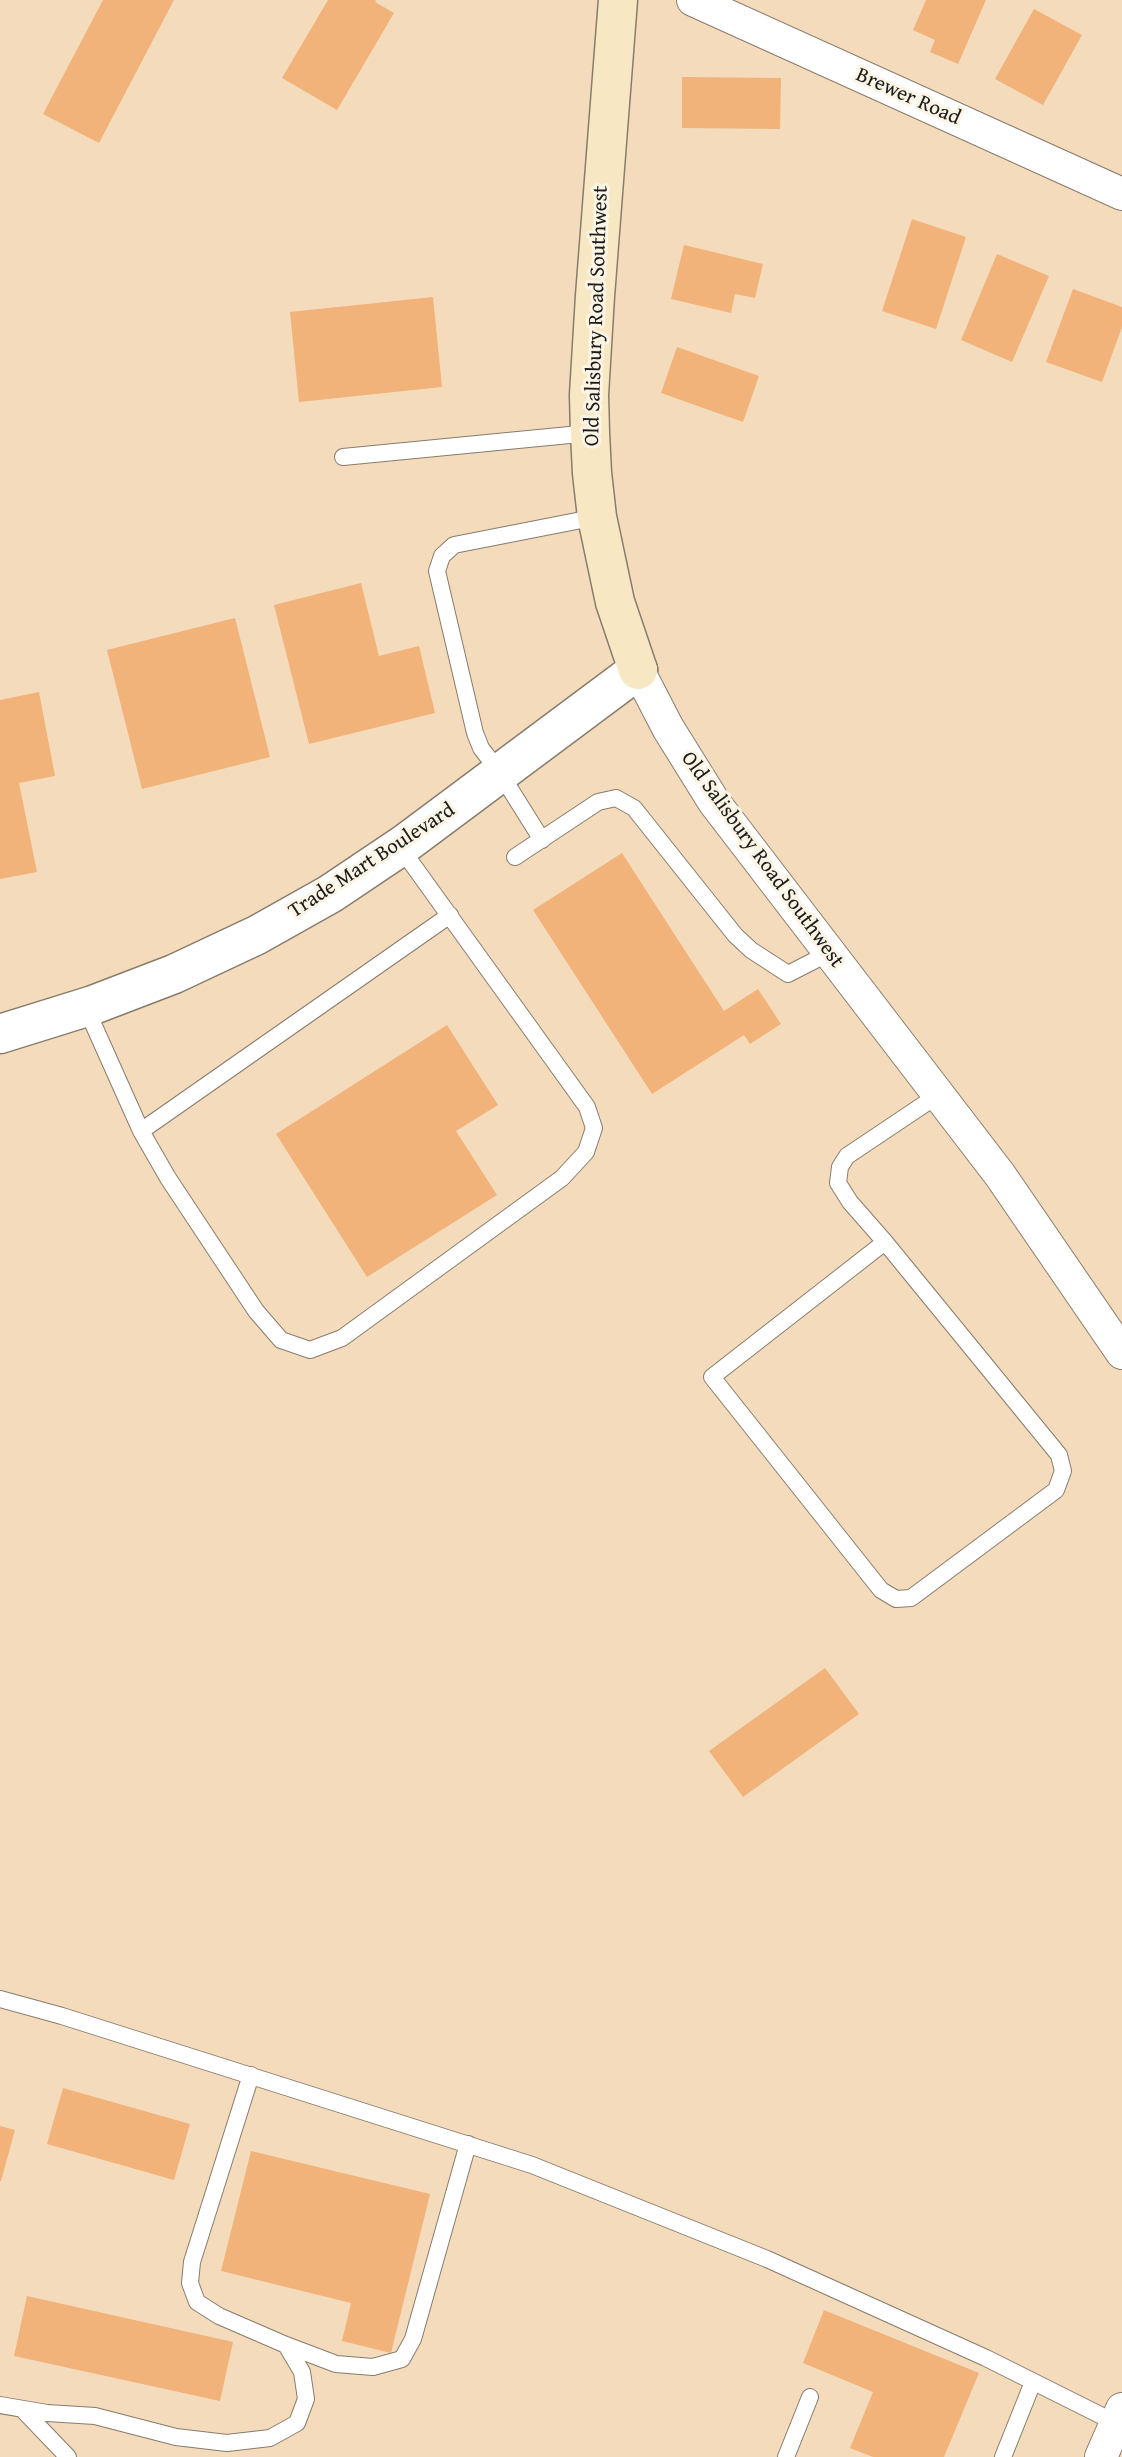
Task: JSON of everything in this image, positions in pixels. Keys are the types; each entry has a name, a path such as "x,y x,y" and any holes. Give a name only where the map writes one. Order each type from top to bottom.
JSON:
{"main road":[{"name":"Old Salisbury Road Southwest","path":"618,0 595,296 589,395 590,433 597,517 615,602 638,670"}],"street":[{"name":"Brewer Road","path":"693,0 1122,194"},
{"name":"Trade Mart Boulevard","path":"0,1034 86,1008 174,974 257,935 330,894 400,846 638,670"},
{"name":"Old Salisbury Road Southwest","path":"638,670 668,728 714,802 1000,1175 1122,1353"},
{"path":"1101,2457 1119,2416"}],"lane":[{"path":"343,457 590,433"},
{"path":"542,840 481,748 474,733 437,571 442,556 454,545 597,517"},
{"path":"515,857 598,802 616,798 634,808 735,935 751,950 788,974 829,953"},
{"path":"86,1008 141,1131 168,1178 257,1311 281,1340 310,1350 342,1338 562,1178 586,1152 594,1128 587,1107 400,846"},
{"path":"141,1131 450,915"},
{"path":"886,1242 712,1377 881,1590 896,1599 911,1598 1056,1489 1063,1471 1059,1455 886,1242 850,1202 838,1183 841,1167 847,1156 937,1095"},
{"path":"0,1999 62,2016 526,2162 767,2259 1033,2382 1119,2416"},
{"path":"251,2075 192,2262 190,2283 197,2302 219,2316 336,2364 373,2367 402,2360 413,2339 468,2144"},
{"path":"0,2405 47,2413 95,2416 176,2437 227,2443 270,2438 297,2423 306,2399 302,2372 286,2345"},
{"path":"1003,2457 1033,2382"},
{"path":"786,2457 810,2397"},
{"path":"22,2409 68,2457"}],"building":[{"path":"103,0 174,0 99,143 43,114"},
{"path":"328,0 376,0 375,2 394,13 337,110 282,78"},
{"path":"926,0 986,0 958,64 930,52 935,40 913,30"},
{"path":"1034,9 1082,35 1043,105 995,79"},
{"path":"682,77 781,78 780,129 682,128"},
{"path":"912,219 966,237 936,329 882,311"},
{"path":"684,245 763,264 755,298 735,294 731,313 671,299"},
{"path":"997,254 1049,276 1012,362 961,340"},
{"path":"1073,289 1122,307 1122,327 1102,382 1046,362"},
{"path":"433,297 442,387 299,402 290,312"},
{"path":"677,347 759,376 743,422 661,393"},
{"path":"361,583 379,656 419,646 435,713 309,744 274,605"},
{"path":"235,618 270,757 142,789 107,650"},
{"path":"39,692 55,776 19,783 37,872 0,879 0,700"},
{"path":"622,853 724,1011 758,989 781,1024 750,1044 744,1035 652,1094 533,910"},
{"path":"447,1025 498,1105 456,1131 497,1195 367,1277 276,1134"},
{"path":"825,1668 859,1714 743,1797 709,1751"},
{"path":"63,2088 190,2124 174,2180 47,2144"},
{"path":"0,2126 15,2130 1,2181 0,2181"},
{"path":"251,2151 430,2194 391,2353 342,2341 351,2303 221,2271"},
{"path":"27,2296 233,2342 220,2401 14,2356"},
{"path":"824,2310 979,2373 944,2457 873,2457 850,2448 873,2392 803,2363"}]}
